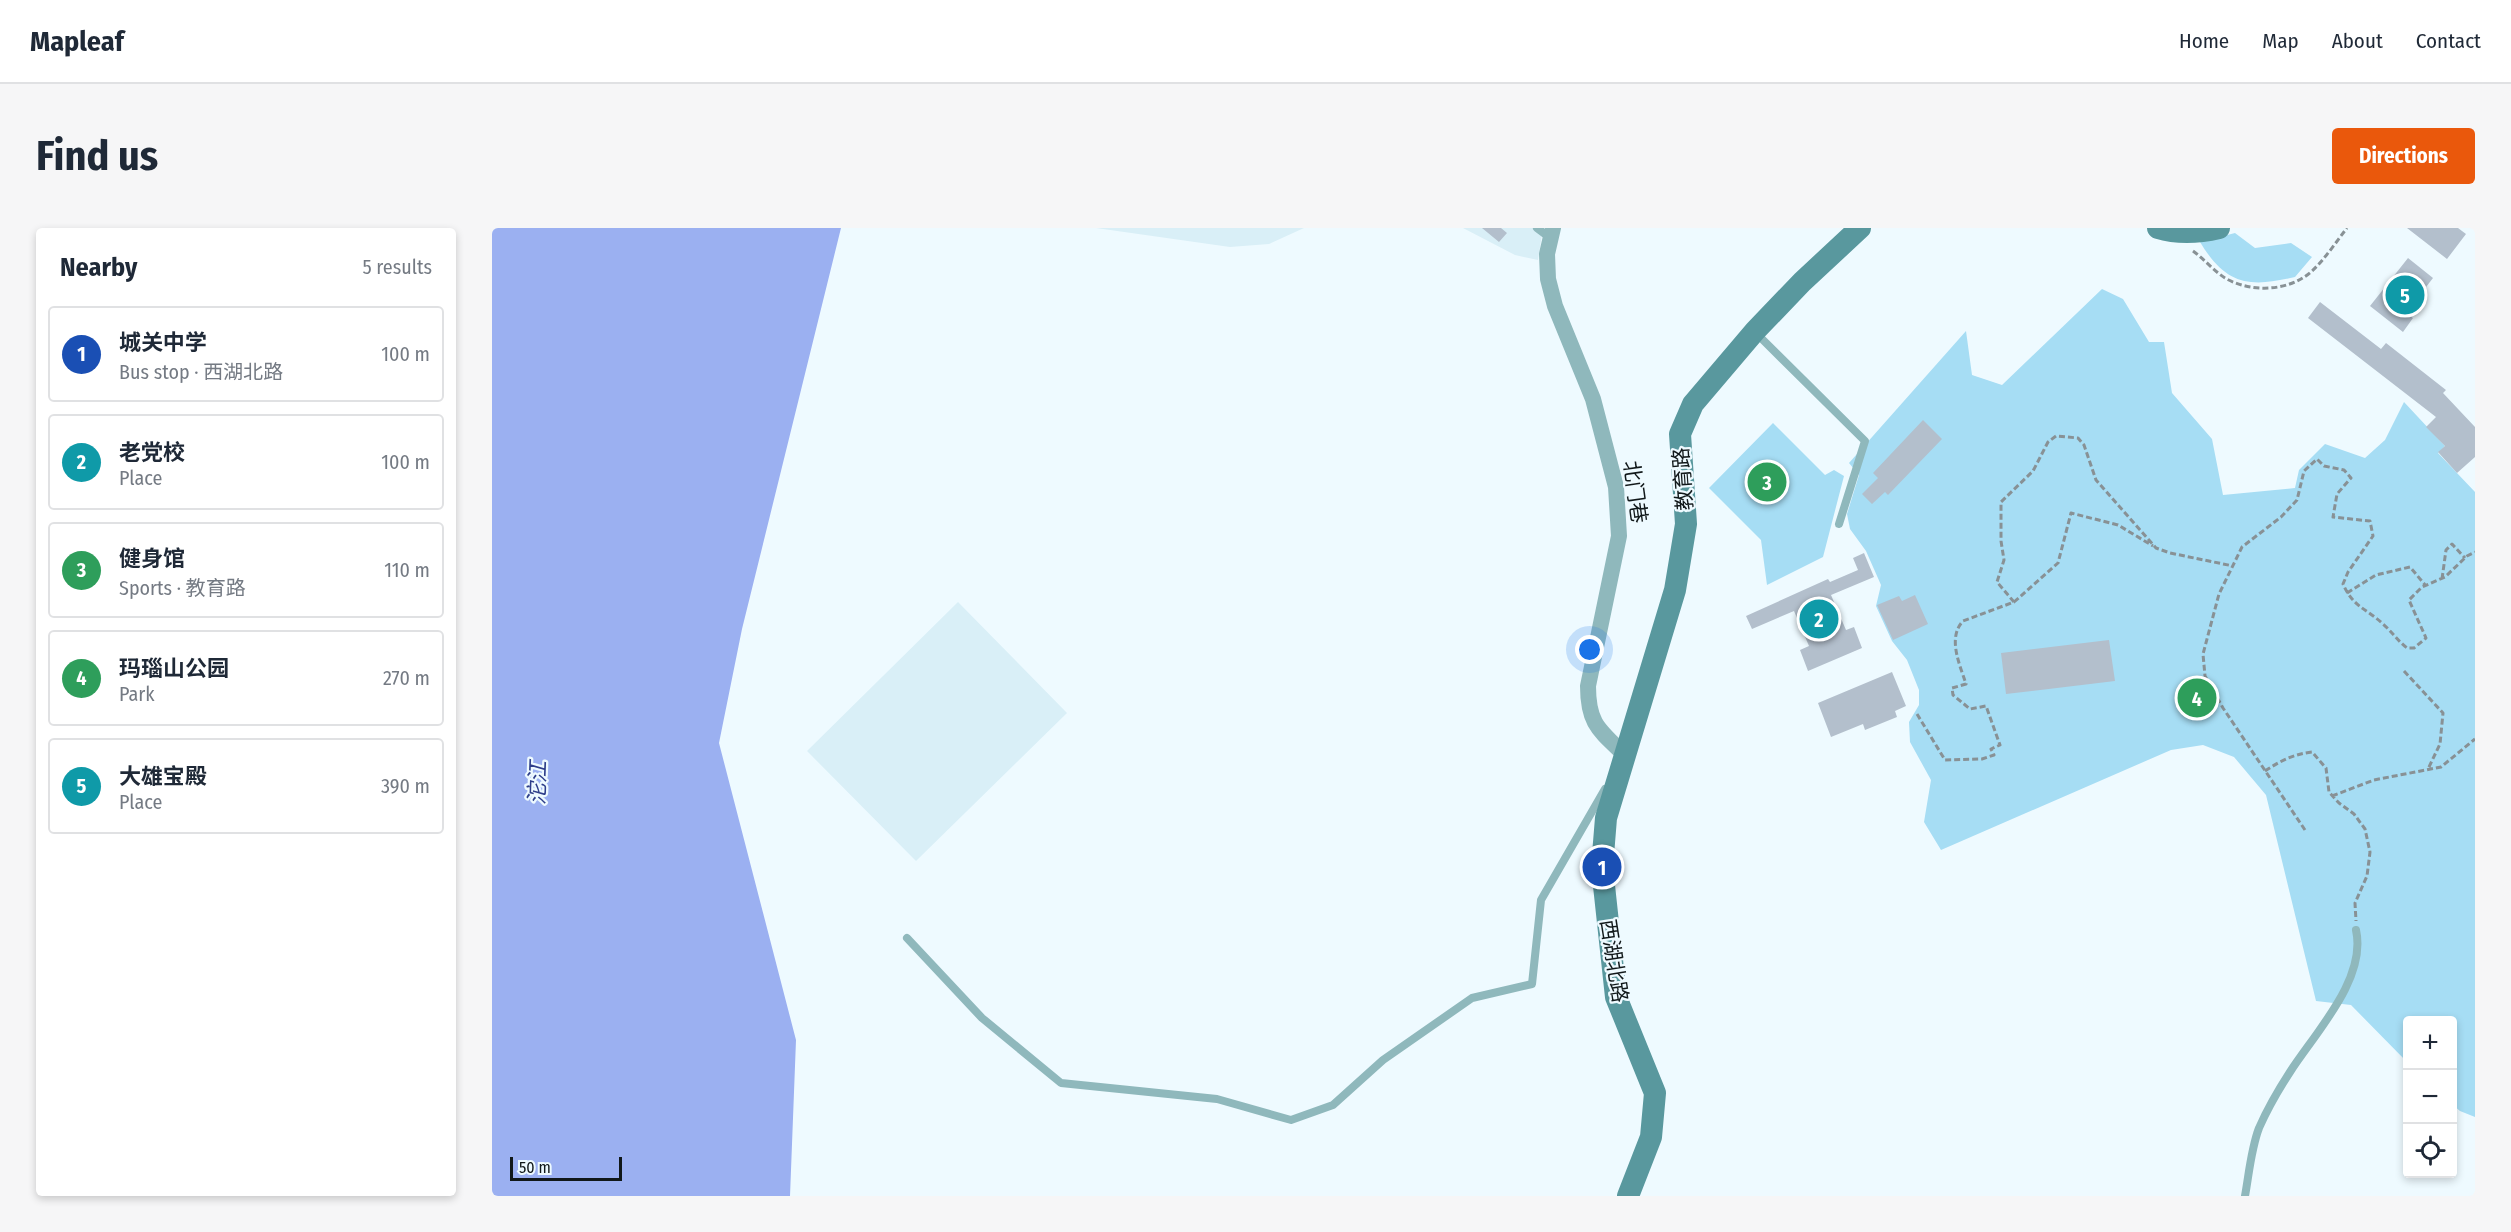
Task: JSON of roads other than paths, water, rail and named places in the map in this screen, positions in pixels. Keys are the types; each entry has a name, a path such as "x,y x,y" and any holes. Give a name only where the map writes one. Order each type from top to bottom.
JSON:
{"street":[{"name":"教育路","path":"1625,755 1675,590 1686,524 1680,434 1693,404 1755,331 1860,228"},
{"path":"2158,228 2197,233 2219,228"},
{"name":"北门巷","path":"1547,231 1551,288 1593,399 1616,487 1618,537 1588,686 1588,708 1598,729 1625,755"},
{"name":"西湖北路","path":"1625,755 1606,818 1602,867 1616,998 1655,1093 1651,1137 1628,1196"}],"lane":[{"path":"1755,331 1865,441 1839,524"},
{"path":"907,938 982,1018 1061,1083 1217,1099 1291,1119 1333,1106 1383,1060 1472,998 1532,984 1541,900 1625,755"},
{"path":"2245,1196 2259,1129 2289,1072 2326,1022 2348,982 2358,952 2356,930"}],"water":[{"name":"沱江","path":"492,228 841,228 742,629 719,743 796,1040 790,1196 492,1196"}],"place":[{"name":"大雄宝殿","path":"2405,295"},
{"name":"健身馆","path":"1767,482"},
{"name":"老党校","path":"1819,619"},
{"name":"玛瑙山公园","path":"2197,698"},
{"name":"城关中学","path":"1602,867"}]}
